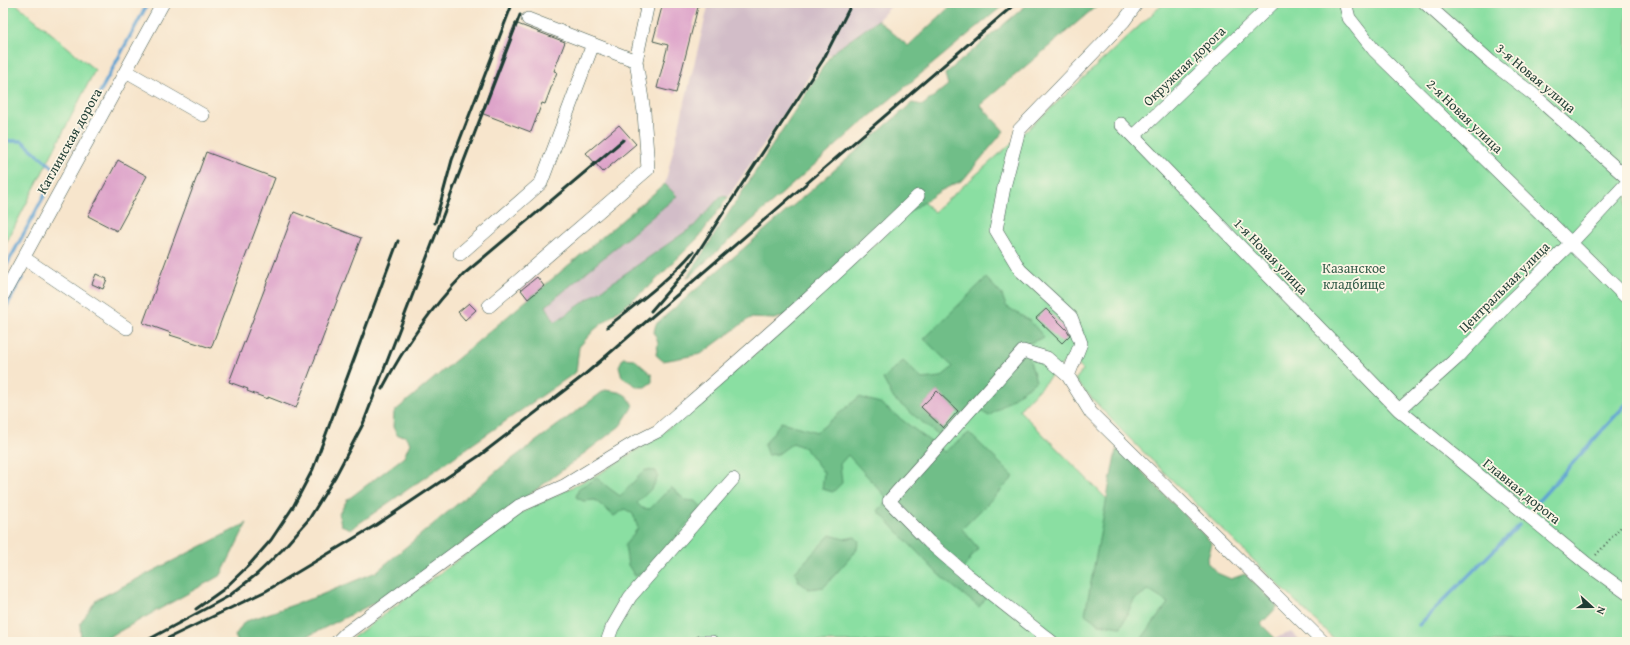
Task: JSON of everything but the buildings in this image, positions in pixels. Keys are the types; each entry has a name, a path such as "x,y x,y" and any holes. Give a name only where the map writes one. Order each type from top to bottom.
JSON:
{"street":[{"name":"Катлинская дорога","path":"3,295 163,3"},
{"path":"489,306 648,169 644,112 636,61 648,3"},
{"path":"1068,376 1081,343 1070,316 1020,270 996,230 1004,187 1019,130 1124,20 1137,3"},
{"name":"Окружная дорога","path":"1134,136 1273,3"},
{"name":"3-я Новая улица","path":"1425,3 1491,62 1534,95 1627,178"},
{"name":"2-я Новая улица","path":"1347,4 1349,18 1374,50 1627,298"},
{"path":"528,19 636,61"},
{"path":"460,254 541,183 593,44"},
{"path":"126,71 203,115"},
{"name":"1-я Новая улица","path":"1121,124 1399,410"},
{"name":"Центральная улица","path":"1399,410 1457,358 1503,309 1571,243 1627,183"},
{"path":"337,642 345,634 519,506 564,486 634,442 658,431 788,318 865,248 918,196"},
{"path":"24,258 127,328"},
{"path":"1052,642 966,574 929,542 889,501 1023,350 1047,358 1068,376 1090,413 1323,642"},
{"name":"Главная дорога","path":"1399,410 1587,564 1627,593"},
{"path":"607,642 612,628 630,597 733,479"},
{"path":"700,642 712,642"}],"path":[{"path":"1587,564 1627,520"}],"shaded area":[{"path":"709,3 894,3 878,20 819,62 728,197 721,196 694,226 555,322 546,306 677,196 665,184"},
{"path":"1292,632 1302,642 1271,642 1275,638"}],"green space":[{"path":"3,3 15,3 95,70 3,249"},
{"path":"954,3 1006,3 858,126 686,279 832,53 878,20 908,46"},
{"path":"1029,3 1100,3 980,105 1004,131 963,180 940,191 890,225 793,313 775,319 750,318 701,354 663,361 656,355 658,343 654,332 656,324 912,103 923,105 948,85 945,74"},
{"name":"Казанское кладбище","path":"1164,3 1627,3 1627,642 1337,642 1122,431 1075,380 1083,370 1070,356 1019,410 1248,642 347,642 521,513 602,472 659,436 784,329 921,200 934,212 1049,110"},
{"path":"665,184 677,196 546,306 555,322 694,226 721,196 728,197 699,237 651,285 594,330 579,347 576,372 351,529 341,525 339,514 347,500 404,457 410,443 405,436 397,435 393,427 394,412"},
{"path":"986,278 1002,295 1006,306 1030,321 1044,337 1025,345 1036,381 989,416 981,411 967,421 937,391 921,407 944,430 938,435 894,399 883,379 903,361 922,379 941,377 953,367 924,339"},
{"path":"623,358 634,359 652,375 652,382 645,387 638,387 622,377 619,366"},
{"path":"605,390 622,393 631,401 633,406 620,426 540,487 396,592 296,642 238,642 235,636 244,622 316,597 376,572 504,465"},
{"path":"859,397 880,403 944,452 969,433 1014,477 962,529 978,548 960,573 988,596 979,607 939,575 878,511 888,499 848,455 840,464 842,483 833,492 822,489 824,473 805,448 793,443 778,454 768,455 764,445 781,422 817,432"},
{"path":"1116,450 1122,451 1212,543 1207,562 1217,573 1231,579 1245,574 1278,606 1261,624 1275,638 1271,642 1139,642 1168,603 1148,590 1134,600 1121,627 1099,624 1085,614"},
{"path":"645,470 656,471 658,476 653,487 637,503 642,508 650,509 671,487 685,500 696,501 701,507 646,571 635,576 628,565 625,545 638,528 633,514 625,509 614,516 595,500 583,501 576,497 579,488 597,478 620,496"},
{"path":"247,523 221,575 100,642 81,642 80,624 96,600"},
{"path":"830,535 844,539 855,537 859,541 856,551 824,587 809,589 799,582 795,572"}],"waterway":[{"path":"3,272 148,3"},
{"path":"3,141 22,141 57,171"},
{"path":"3,313 22,278"},
{"path":"1532,508 1627,403"},
{"path":"1419,625 1519,525"}],"railway":[{"path":"651,311 687,269 823,60 852,3"},
{"path":"160,642 266,591 376,525 479,456 583,376 1016,3"},
{"path":"435,223 452,160 511,7"},
{"path":"144,642 229,596 257,574 282,550 309,519 335,477 363,424 520,15"},
{"path":"382,389 399,358 419,328 440,300 464,274 623,140"},
{"path":"196,609 224,589 249,565 271,540 293,507 313,469 398,241"},
{"path":"607,327 663,282 693,252"}]}
